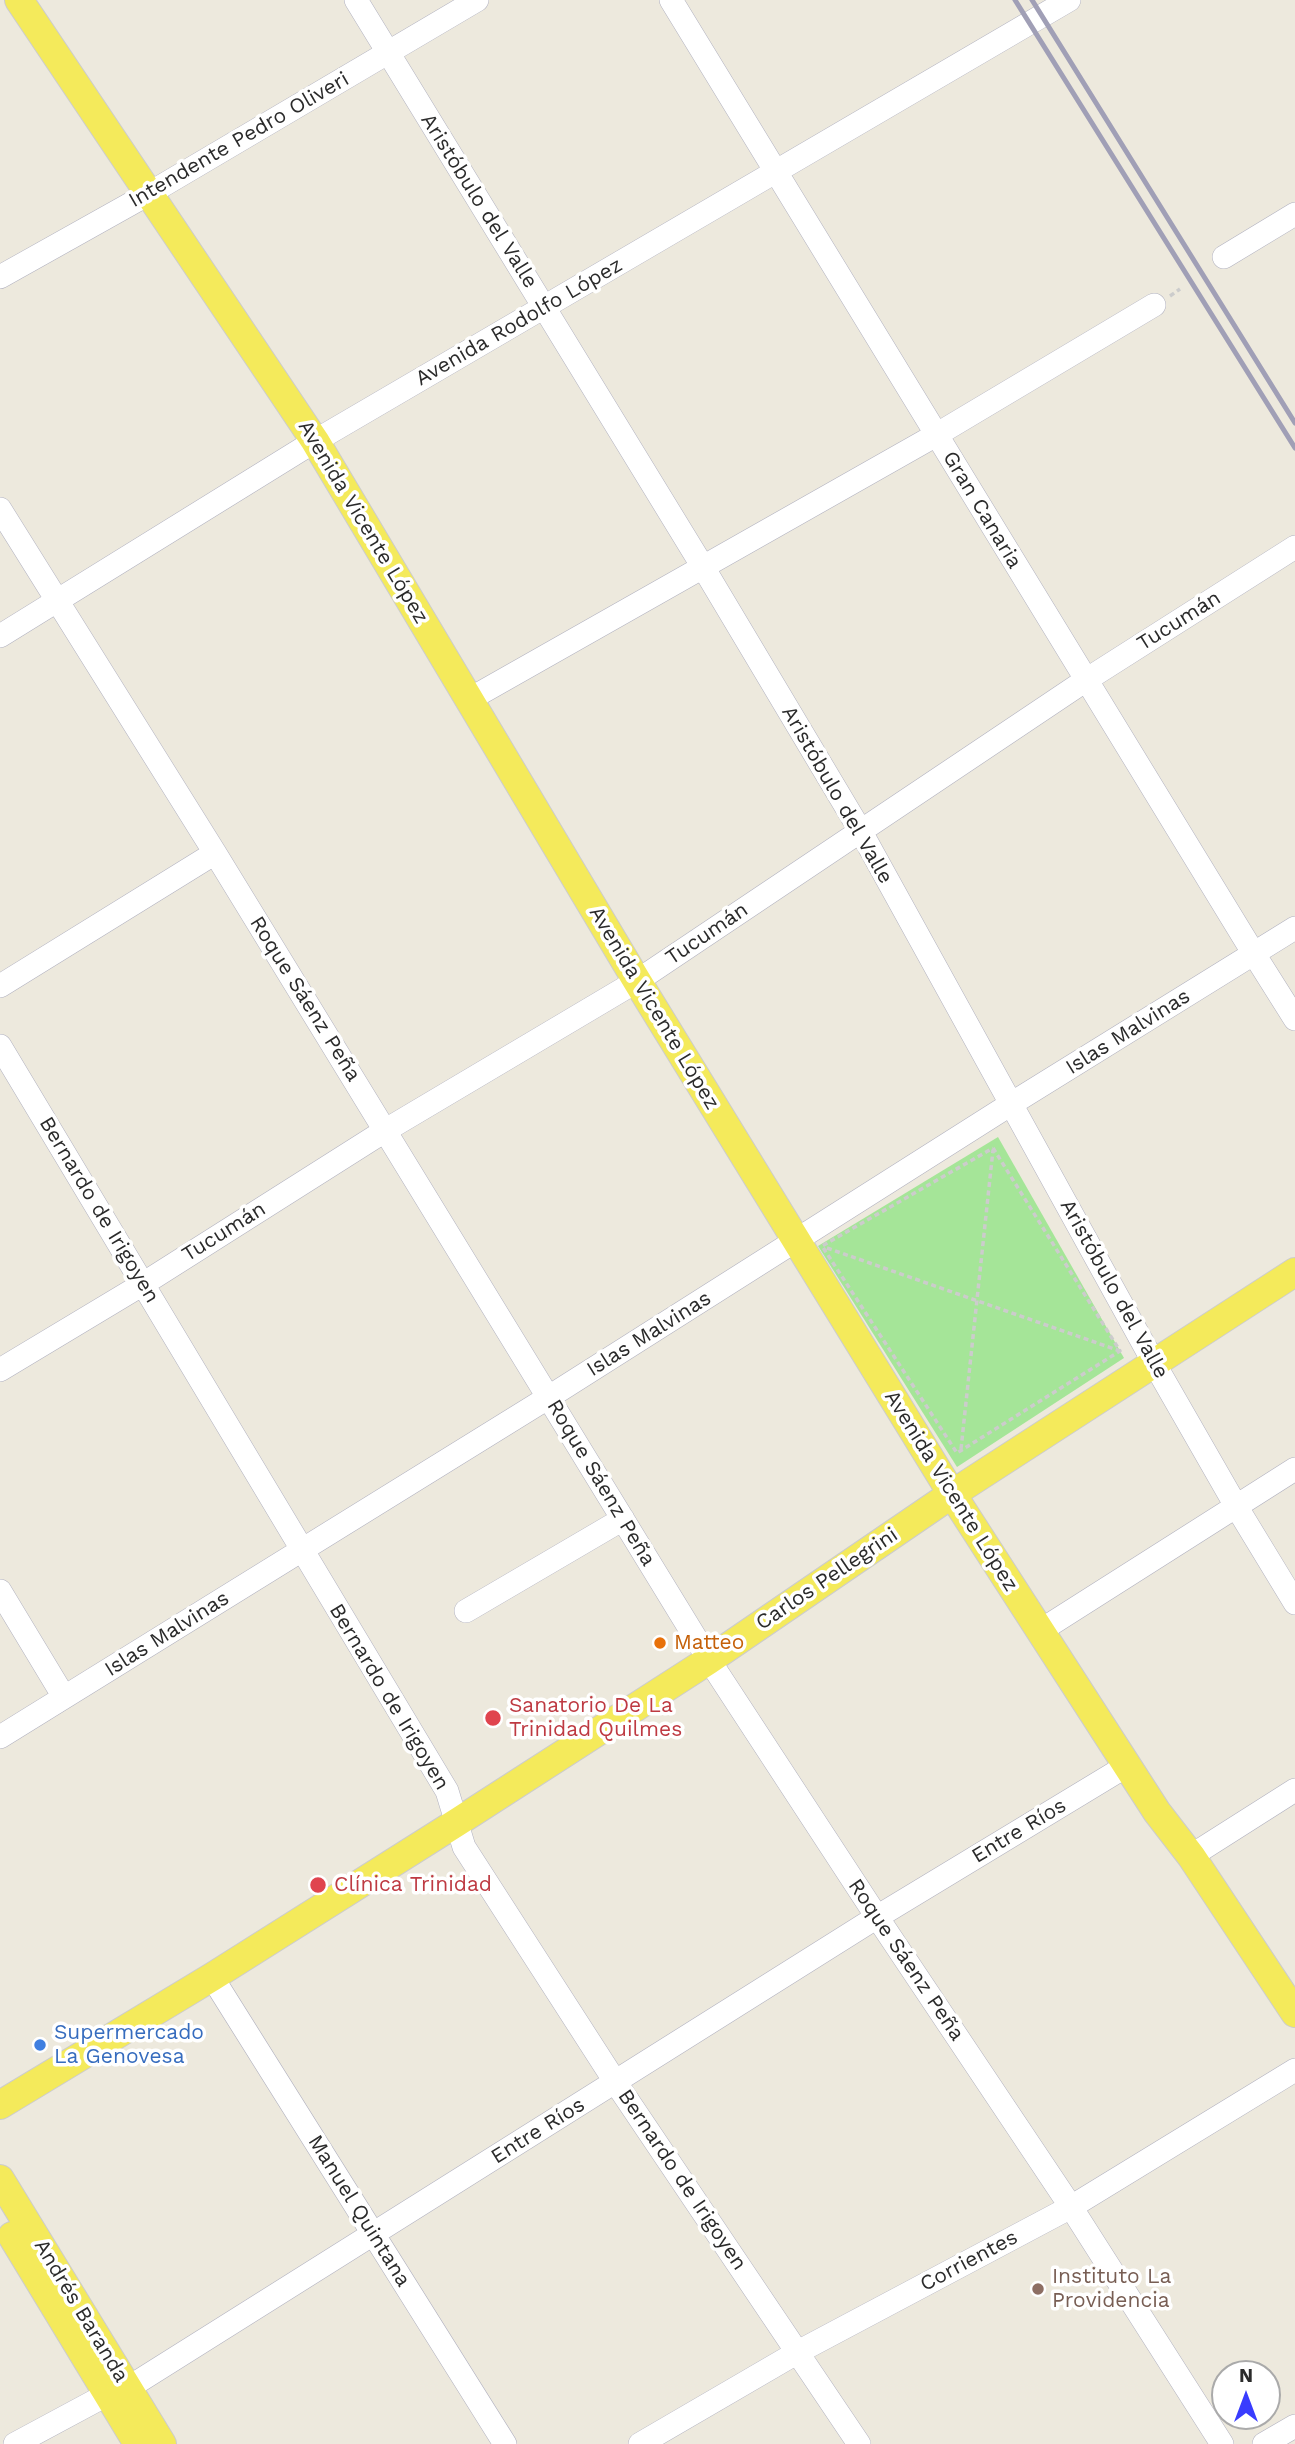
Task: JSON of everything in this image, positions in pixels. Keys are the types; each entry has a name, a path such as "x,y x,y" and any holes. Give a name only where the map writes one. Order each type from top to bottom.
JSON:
{"main road":[{"name":"Avenida Vicente López","path":"19,0 315,441 637,981 809,1244 952,1494 1157,1812 1191,1856 1295,2013"},
{"name":"Carlos Pellegrini","path":"0,2105 212,1977 456,1823 709,1660 952,1494 1295,1272"},
{"name":"Andrés Baranda","path":"0,2179 118,2391 138,2444"},
{"name":"Andrés Baranda","path":"0,2216 118,2391 162,2444"}],"street":[{"name":"Aristóbulo del Valle","path":"356,0 703,566 860,831 1154,1363 1295,1602"},
{"name":"Intendente Pedro Oliveri","path":"0,277 150,193 477,0"},
{"name":"Gran Canaria","path":"671,0 1295,1019"},
{"name":"Avenida Rodolfo López","path":"0,636 315,441 1069,0"},
{"path":"1224,257 1295,214"},
{"path":"470,699 936,435 1154,305"},
{"name":"Roque Sáenz Peña","path":"0,509 59,599 709,1660 1071,2207 1222,2444"},
{"name":"Tucumán","path":"0,1370 386,1130 637,981 1086,680 1295,547"},
{"path":"0,986 215,853"},
{"name":"Islas Malvinas","path":"0,1737 549,1397 809,1244 1011,1104 1295,928"},
{"name":"Bernardo de Irigoyen","path":"0,1046 447,1791 464,1847 616,2083 859,2444"},
{"path":"1040,1631 1295,1468"},
{"path":"467,1611 623,1519"},
{"path":"0,1591 64,1697"},
{"name":"Entre Ríos","path":"15,2444 118,2391 616,2083 877,1917 1128,1765"},
{"path":"1191,1856 1295,1790"},
{"name":"Manuel Quintana","path":"212,1977 505,2444"},
{"name":"Corrientes","path":"639,2444 798,2351 1071,2207 1295,2070"},
{"path":"1264,2444 1295,2426"}],"path":[{"path":"809,1244 993,1148"},
{"path":"960,1450 993,1148"},
{"path":"993,1148 1120,1352"},
{"path":"809,1244 977,1300 1120,1352"},
{"path":"809,1244 957,1453 1120,1352"}],"green space":[{"path":"998,1137 1124,1358 957,1467 818,1246"}],"railway":[{"path":"1015,0 1295,448"},
{"path":"1032,0 1295,423"}],"place":[{"name":"Matteo","path":"660,1643"},
{"name":"Sanatorio De La Trinidad Quilmes","path":"493,1718"},
{"name":"Clínica Trinidad","path":"318,1885"},
{"name":"Supermercado La Genovesa","path":"40,2045"},
{"name":"Instituto La Providencia","path":"1038,2289"}]}
